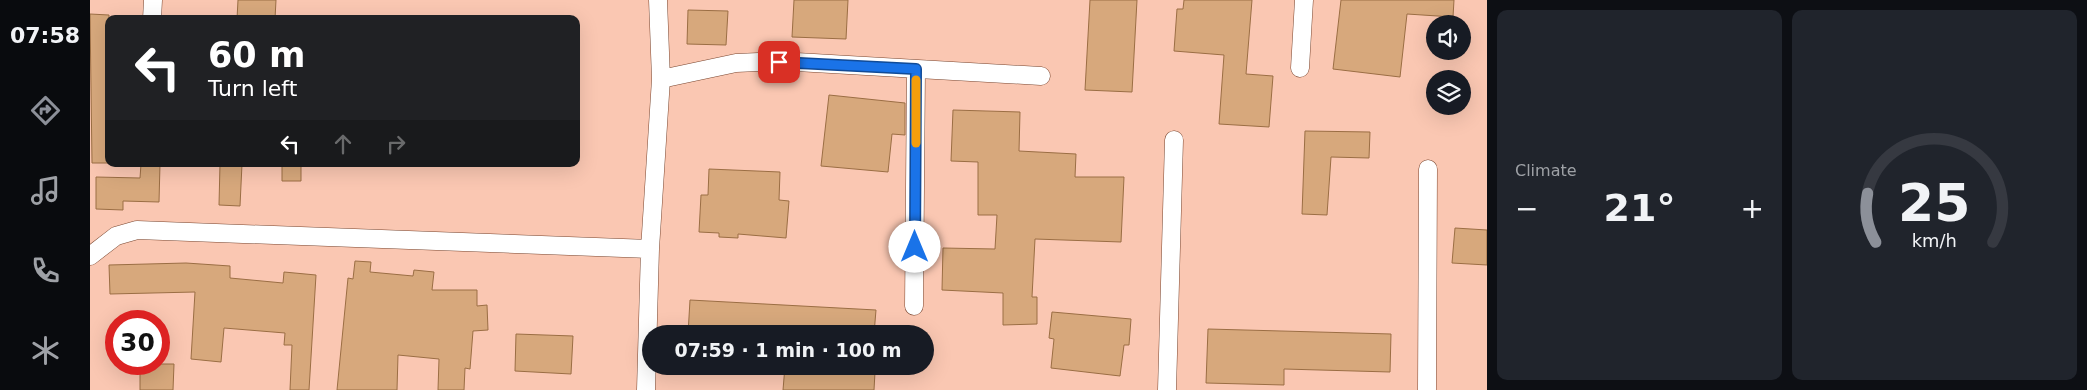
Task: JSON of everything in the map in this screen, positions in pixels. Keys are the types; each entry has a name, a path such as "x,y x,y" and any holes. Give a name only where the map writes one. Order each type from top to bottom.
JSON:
{"street":[{"path":"152,15 153,0"},
{"path":"646,390 650,248 661,80 658,0"},
{"path":"1300,68 1304,0"},
{"path":"661,80 736,63 753,62 1041,76"},
{"path":"914,306 916,69"},
{"path":"1167,390 1174,140"},
{"path":"1427,390 1428,169"},
{"path":"90,256 116,236 137,230 650,248"}],"building":[{"path":"238,0 276,0 275,15 237,15"},
{"path":"794,0 848,0 846,39 792,37"},
{"path":"1090,0 1137,0 1132,92 1085,90"},
{"path":"1184,0 1252,0 1246,74 1273,76 1269,127 1219,124 1224,55 1174,51 1177,9 1183,9"},
{"path":"1341,0 1454,0 1453,15 1407,14 1400,77 1333,69"},
{"path":"688,10 728,11 726,45 687,44"},
{"path":"90,14 109,15 105,15 105,163 92,163"},
{"path":"829,95 905,103 905,135 892,134 888,172 821,166"},
{"path":"953,110 1020,112 1019,151 1076,154 1075,177 1124,177 1121,242 1035,239 1032,297 1037,297 1037,324 1003,325 1003,293 942,290 943,248 995,249 997,215 978,215 978,162 951,161"},
{"path":"1305,131 1370,132 1369,158 1331,157 1327,215 1302,214"},
{"path":"141,167 160,167 159,202 123,201 123,210 96,209 96,177 140,178"},
{"path":"220,167 242,167 240,206 219,205"},
{"path":"282,167 301,167 301,181 282,181"},
{"path":"709,169 780,172 779,200 789,201 786,238 738,234 738,238 719,237 719,233 699,232 701,195 708,195"},
{"path":"1455,228 1487,230 1487,265 1452,263"},
{"path":"355,261 371,262 370,272 413,276 414,270 434,272 432,290 477,290 477,306 487,305 488,330 473,331 470,369 465,368 464,390 438,390 439,359 398,355 397,390 337,390 348,278 353,279"},
{"path":"186,263 230,266 230,278 283,283 284,272 316,275 309,390 290,390 292,345 284,345 285,333 224,328 221,362 191,359 195,292 110,294 109,265"},
{"path":"690,300 876,310 875,325 689,325"},
{"path":"1052,312 1131,319 1129,345 1124,345 1120,376 1051,368 1054,339 1049,338"},
{"path":"1208,329 1391,334 1390,372 1284,369 1284,385 1206,383"},
{"path":"516,334 573,336 571,374 515,371"},
{"path":"170,364 174,364 173,390 140,390 140,375 170,375"},
{"path":"784,375 875,375 874,390 783,390"}],"slow traffic":[{"path":"916,80 916,143"}],"route":[{"path":"779,62 916,69 915,247"}]}
